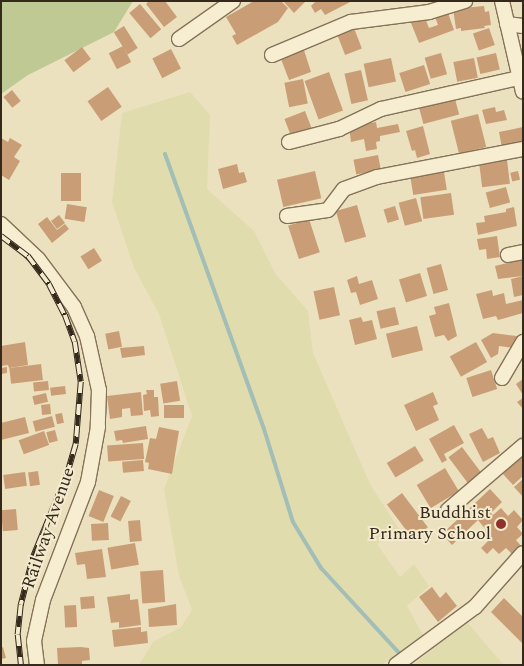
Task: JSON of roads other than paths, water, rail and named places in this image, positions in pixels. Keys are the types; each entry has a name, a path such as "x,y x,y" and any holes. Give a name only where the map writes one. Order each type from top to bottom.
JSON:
{"street":[{"path":"179,39 233,1"},
{"path":"272,55 351,22 429,12 465,1"},
{"path":"502,1 523,92"},
{"path":"507,24 523,26"},
{"path":"289,142 339,128 381,109 519,78"},
{"path":"287,216 328,210 344,189 377,178 523,149"},
{"name":"Railway Avenue","path":"1,224 38,259 74,307 87,336 98,390 98,427 88,482 43,600 34,641 37,665"},
{"path":"508,255 523,252"},
{"path":"502,378 523,342"},
{"path":"448,510 523,446"},
{"path":"396,665 475,607 523,553"}],"waterway":[{"path":"165,154 264,429 293,522 321,568 402,656"}],"railway":[{"path":"1,236 28,256 49,284 65,315 75,342 81,382 76,444 67,475 33,558 21,605 18,635 21,665"}],"place":[{"name":"Buddhist Primary School","path":"501,524"}]}
